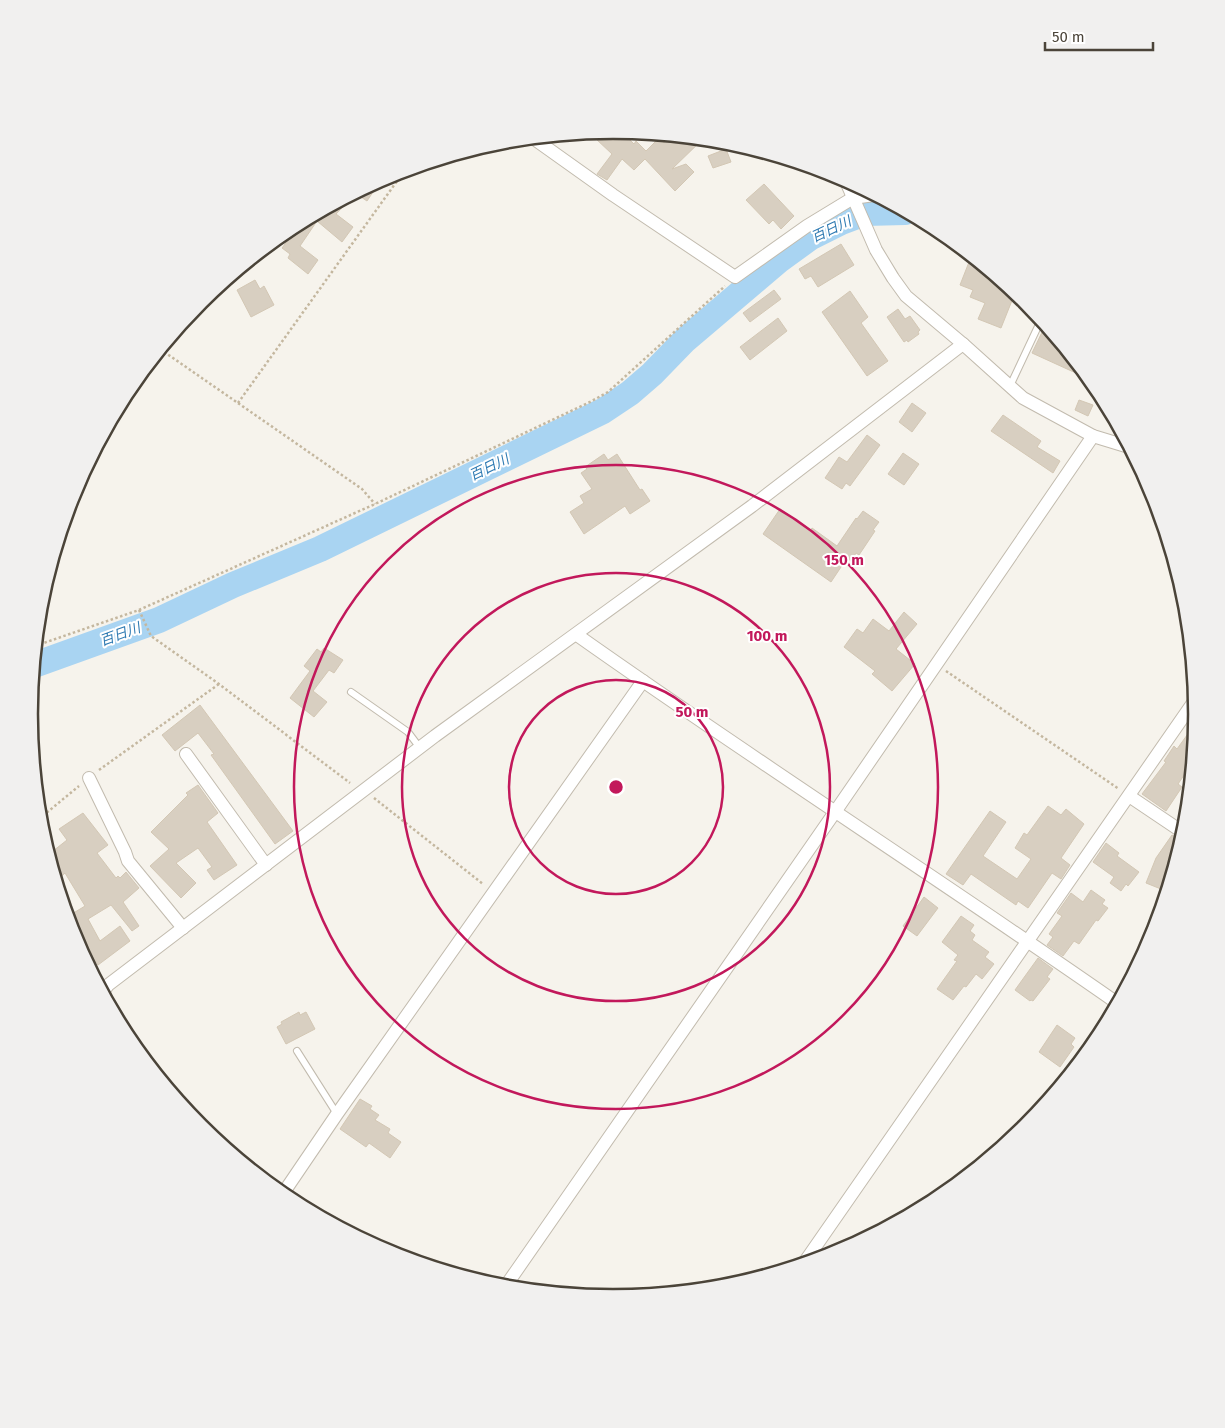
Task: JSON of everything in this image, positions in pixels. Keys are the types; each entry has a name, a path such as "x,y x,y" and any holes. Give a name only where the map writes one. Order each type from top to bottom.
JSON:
{"street":[{"path":"541,144 613,195 735,277 807,226 855,201 866,198"},
{"path":"850,191 867,232 893,278 906,296 964,344 1023,398 1094,436 1119,444"},
{"path":"107,986 420,748 752,506 964,344"},
{"path":"510,1280 1094,436"},
{"path":"577,634 643,681 1111,999"},
{"path":"286,1187 336,1114 643,681"},
{"path":"811,1253 1188,710"},
{"path":"186,754 266,865"},
{"path":"89,778 128,861 183,928"},
{"path":"1129,796 1176,827"}],"lane":[{"path":"1010,386 1038,327"},
{"path":"352,692 408,732 420,748"},
{"path":"297,1051 336,1114"}],"path":[{"path":"238,403 397,181"},
{"path":"42,644 139,610 375,504 590,402 608,392 735,277"},
{"path":"165,353 362,489 375,504"},
{"path":"139,610 151,636 219,684 362,792 376,799 494,893"},
{"path":"936,665 1129,796"},
{"path":"46,812 89,778 219,684"}],"building":[{"path":"597,139 629,139 634,144 636,141 646,151 656,141 696,145 672,169 686,164 694,172 675,191 645,159 634,170 622,159 607,180 597,174 612,154"},
{"path":"727,150 731,162 713,168 708,156"},
{"path":"764,184 794,216 781,229 773,220 769,224 746,200"},
{"path":"372,192 373,192 367,201 361,197"},
{"path":"344,206 336,214 353,227 342,242 317,221"},
{"path":"317,221 300,246 318,260 308,274 288,258 290,254 282,248 289,239"},
{"path":"841,244 854,265 818,287 811,276 805,279 799,269"},
{"path":"969,263 1012,301 1001,328 978,319 985,303 970,297 973,290 960,285"},
{"path":"255,280 260,289 264,286 274,305 251,317 237,290"},
{"path":"774,290 781,299 750,322 743,313"},
{"path":"850,291 868,317 861,323 888,361 867,376 822,312"},
{"path":"898,309 905,319 910,316 920,330 919,334 908,342 907,340 904,342 887,317"},
{"path":"778,318 787,331 750,360 740,347"},
{"path":"1042,332 1075,373 1032,353"},
{"path":"1079,400 1093,405 1088,416 1075,410"},
{"path":"912,403 926,413 912,432 899,422"},
{"path":"1003,415 1041,441 1037,447 1060,461 1053,473 991,431"},
{"path":"867,435 880,445 850,486 846,483 842,489 825,478 839,457 847,462"},
{"path":"903,453 919,464 904,485 888,474"},
{"path":"604,454 608,460 617,454 640,490 642,489 650,501 630,514 625,506 584,534 570,512 584,503 580,496 592,489 581,473 587,469 585,467"},
{"path":"780,509 837,546 863,511 879,522 859,555 856,553 851,561 847,558 831,582 763,534"},
{"path":"904,612 917,624 896,649 915,664 892,691 872,674 875,671 844,647 857,629 863,633 873,619 889,631"},
{"path":"324,648 343,660 334,673 329,670 313,691 327,702 314,717 290,698 310,671 304,666 317,649 321,652"},
{"path":"200,705 293,831 275,844 211,755 214,754 198,733 175,751 162,735"},
{"path":"1187,735 1184,775 1178,784 1182,787 1166,811 1142,794 1166,762 1164,761 1174,746 1177,749"},
{"path":"198,785 218,813 207,822 237,865 214,880 207,870 212,867 198,848 176,863 196,883 181,898 150,866 169,849 151,832 188,795 186,793"},
{"path":"1048,806 1061,815 1066,809 1084,824 1061,858 1070,865 1061,879 1052,873 1028,908 1018,901 1016,905 971,874 963,885 946,874 990,811 1006,822 983,856 1017,879 1031,859 1015,848 1024,833 1027,835"},
{"path":"83,813 108,845 97,853 116,878 118,876 120,878 126,872 139,888 123,902 139,926 132,931 111,905 88,919 100,941 120,926 130,941 98,965 92,958 73,913 85,906 65,873 61,876 57,863 54,850 67,840 59,829"},
{"path":"1172,835 1174,836 1160,889 1146,883 1156,858"},
{"path":"1106,843 1119,853 1117,856 1139,872 1128,886 1126,884 1121,891 1110,883 1114,877 1093,862"},
{"path":"1091,890 1105,900 1102,904 1108,908 1098,921 1096,920 1079,944 1074,941 1063,956 1047,945 1053,937 1049,934 1062,916 1057,913 1071,893 1083,902"},
{"path":"924,897 938,908 917,936 903,926"},
{"path":"961,916 974,925 970,931 975,935 972,940 989,952 985,957 994,964 982,979 976,974 953,1000 937,989 957,961 954,960 958,955 942,942"},
{"path":"1038,958 1053,969 1047,977 1050,979 1033,1001 1030,1001 1015,990"},
{"path":"299,1012 300,1015 306,1012 315,1029 286,1044 277,1027 282,1024 281,1022"},
{"path":"1057,1025 1075,1038 1071,1044 1074,1047 1060,1067 1039,1052"},
{"path":"360,1099 372,1106 370,1109 379,1115 375,1120 390,1129 388,1133 401,1142 390,1158 369,1143 366,1147 340,1129"}],"waterway":[{"name":"百日川","path":"40,663 159,620 233,585 320,549 603,411 630,393 652,374 685,340 778,261 811,237 841,222 865,213 893,212"}]}
